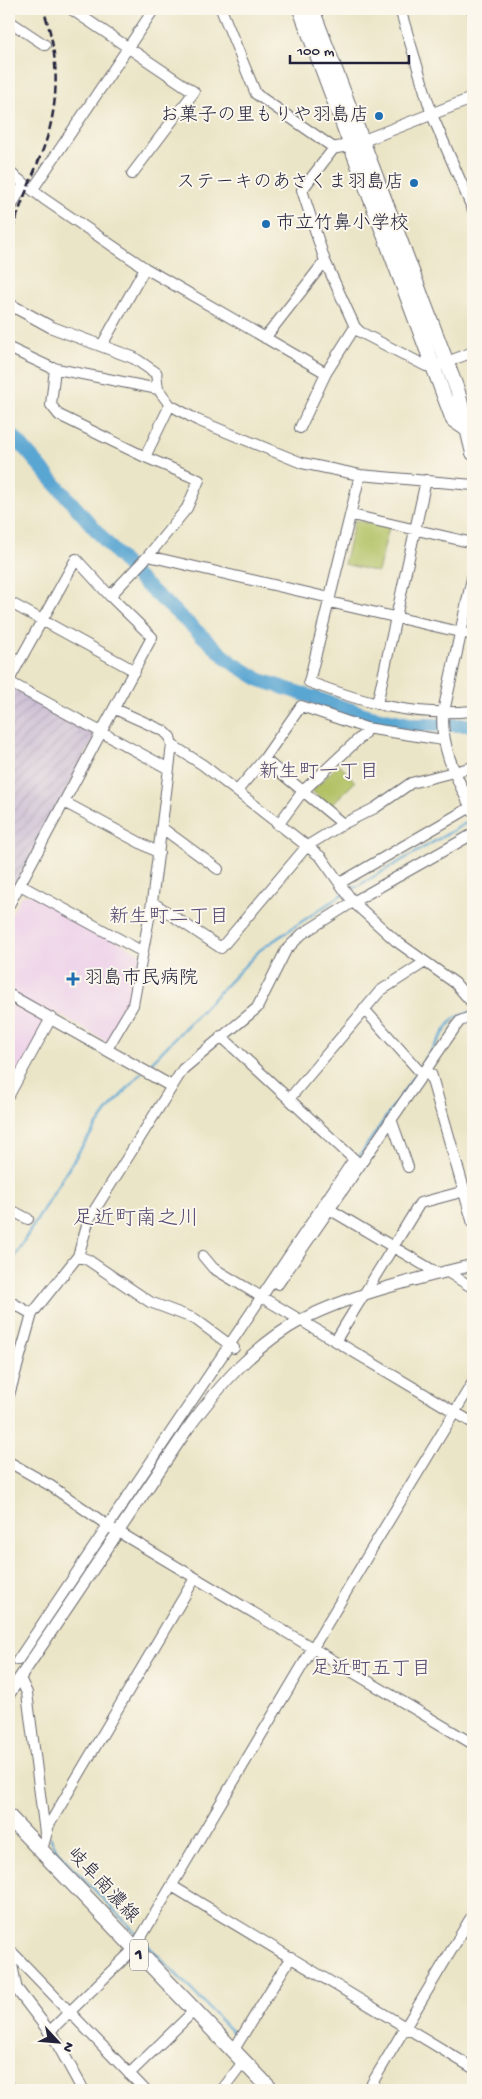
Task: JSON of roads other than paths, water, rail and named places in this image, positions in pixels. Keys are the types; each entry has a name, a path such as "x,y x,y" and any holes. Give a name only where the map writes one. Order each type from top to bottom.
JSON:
{"main road":[{"path":"300,9 357,143"},
{"path":"312,9 357,143 440,365 453,420 466,429 473,453"},
{"name":"岐阜南濃線","path":"9,1817 44,1843 134,1949 271,2090"}],"street":[{"path":"70,9 194,92 132,174"},
{"path":"9,211 29,186 154,9"},
{"path":"221,9 256,94 334,148"},
{"path":"400,9 432,115 473,210"},
{"path":"9,21 44,45"},
{"path":"473,98 357,143 334,148 302,190 325,261 354,327 360,332 426,366 440,365 473,352"},
{"path":"9,172 29,186 44,200 145,268 326,373"},
{"path":"265,338 325,261"},
{"path":"102,345 145,268"},
{"path":"9,304 51,327 134,358 156,373 158,389 170,405 197,420 302,463 360,475 473,485"},
{"path":"300,428 326,373 354,327"},
{"path":"9,348 55,368 158,389"},
{"path":"55,368 51,405 59,416 145,457 199,480 187,508 148,556 110,596"},
{"path":"145,457 170,405"},
{"path":"360,475 352,515 309,682 358,700 411,712 443,717 473,711"},
{"path":"376,704 426,480"},
{"path":"352,515 473,543"},
{"path":"148,556 396,618 473,635"},
{"path":"9,905 101,733 136,671 152,637 76,560 41,620 9,681 101,733 169,768"},
{"path":"341,884 472,809 442,738 443,717 473,576"},
{"path":"9,602 136,671"},
{"path":"237,791 264,759 301,706 366,728 442,738"},
{"path":"107,1049 134,1005 152,902 172,744 170,737 164,730 115,709"},
{"path":"278,824 303,791 364,734 366,728"},
{"path":"172,744 237,791 321,857 352,900 396,941 455,983 473,1004"},
{"path":"264,759 343,824"},
{"path":"152,902 221,948 306,846 375,808 411,782 473,767"},
{"path":"64,802 158,853"},
{"path":"162,828 218,869"},
{"path":"9,1395 32,1314 78,1256 89,1219 183,1069 257,1008 286,950 302,934 352,900 473,834"},
{"path":"20,885 143,952"},
{"path":"289,1099 380,991 425,962"},
{"path":"9,995 171,1086"},
{"path":"364,1009 421,1073 431,1075 473,1222"},
{"path":"265,1299 357,1161 391,1119 421,1073 456,1026 473,1016"},
{"path":"9,1095 51,1018"},
{"path":"221,1036 357,1161"},
{"path":"391,1119 408,1167"},
{"path":"18,1660 107,1525 230,1345 329,1209 357,1161"},
{"path":"336,1340 420,1203 465,1191"},
{"path":"9,1209 28,1219"},
{"path":"329,1209 393,1247 473,1288"},
{"path":"78,1256 88,1260 150,1302 195,1319 230,1345"},
{"path":"203,1256 213,1268 473,1423"},
{"path":"9,1694 211,1396 238,1368 262,1347 302,1320 363,1296 473,1265"},
{"path":"9,1301 32,1314"},
{"path":"49,2032 134,1949 473,1382"},
{"path":"9,1462 52,1486 107,1525 473,1744"},
{"path":"44,1843 49,1825 195,1578"},
{"path":"20,1678 27,1693 44,1843"},
{"path":"172,1886 473,2068"},
{"path":"368,2090 473,1914"},
{"path":"9,1950 144,2090"},
{"path":"9,1950 11,1972 21,1998 49,2032 83,2090"},
{"path":"222,2090 291,1957"},
{"path":"130,2074 194,2011"}],"waterway":[{"path":"9,431 136,576 231,662 260,680 367,715 415,725 473,725"},
{"path":"349,891 473,819"},
{"path":"147,1067 260,950 344,893"},
{"path":"420,1067 453,1019 473,1011"},
{"path":"358,1158 417,1072"},
{"path":"9,1265 83,1145 108,1110 141,1073"},
{"path":"50,1837 57,1851 139,1936"},
{"path":"143,1940 236,2036"},
{"path":"9,2080 14,2090"}],"railway":[{"path":"9,243 20,208 48,135 55,99 56,81 53,44 43,9"}],"place":[{"name":"お菓子の里もりや羽島店","path":"379,116"},
{"name":"ステーキのあさくま羽島店","path":"414,183"},
{"name":"市立竹鼻小学校","path":"266,224"},
{"name":"羽島市民病院","path":"73,979"}],"district":[{"name":"新生町一丁目","path":"319,773"},
{"name":"新生町二丁目","path":"169,918"},
{"name":"足近町南之川","path":"136,1220"},
{"name":"足近町五丁目","path":"371,1670"}]}
